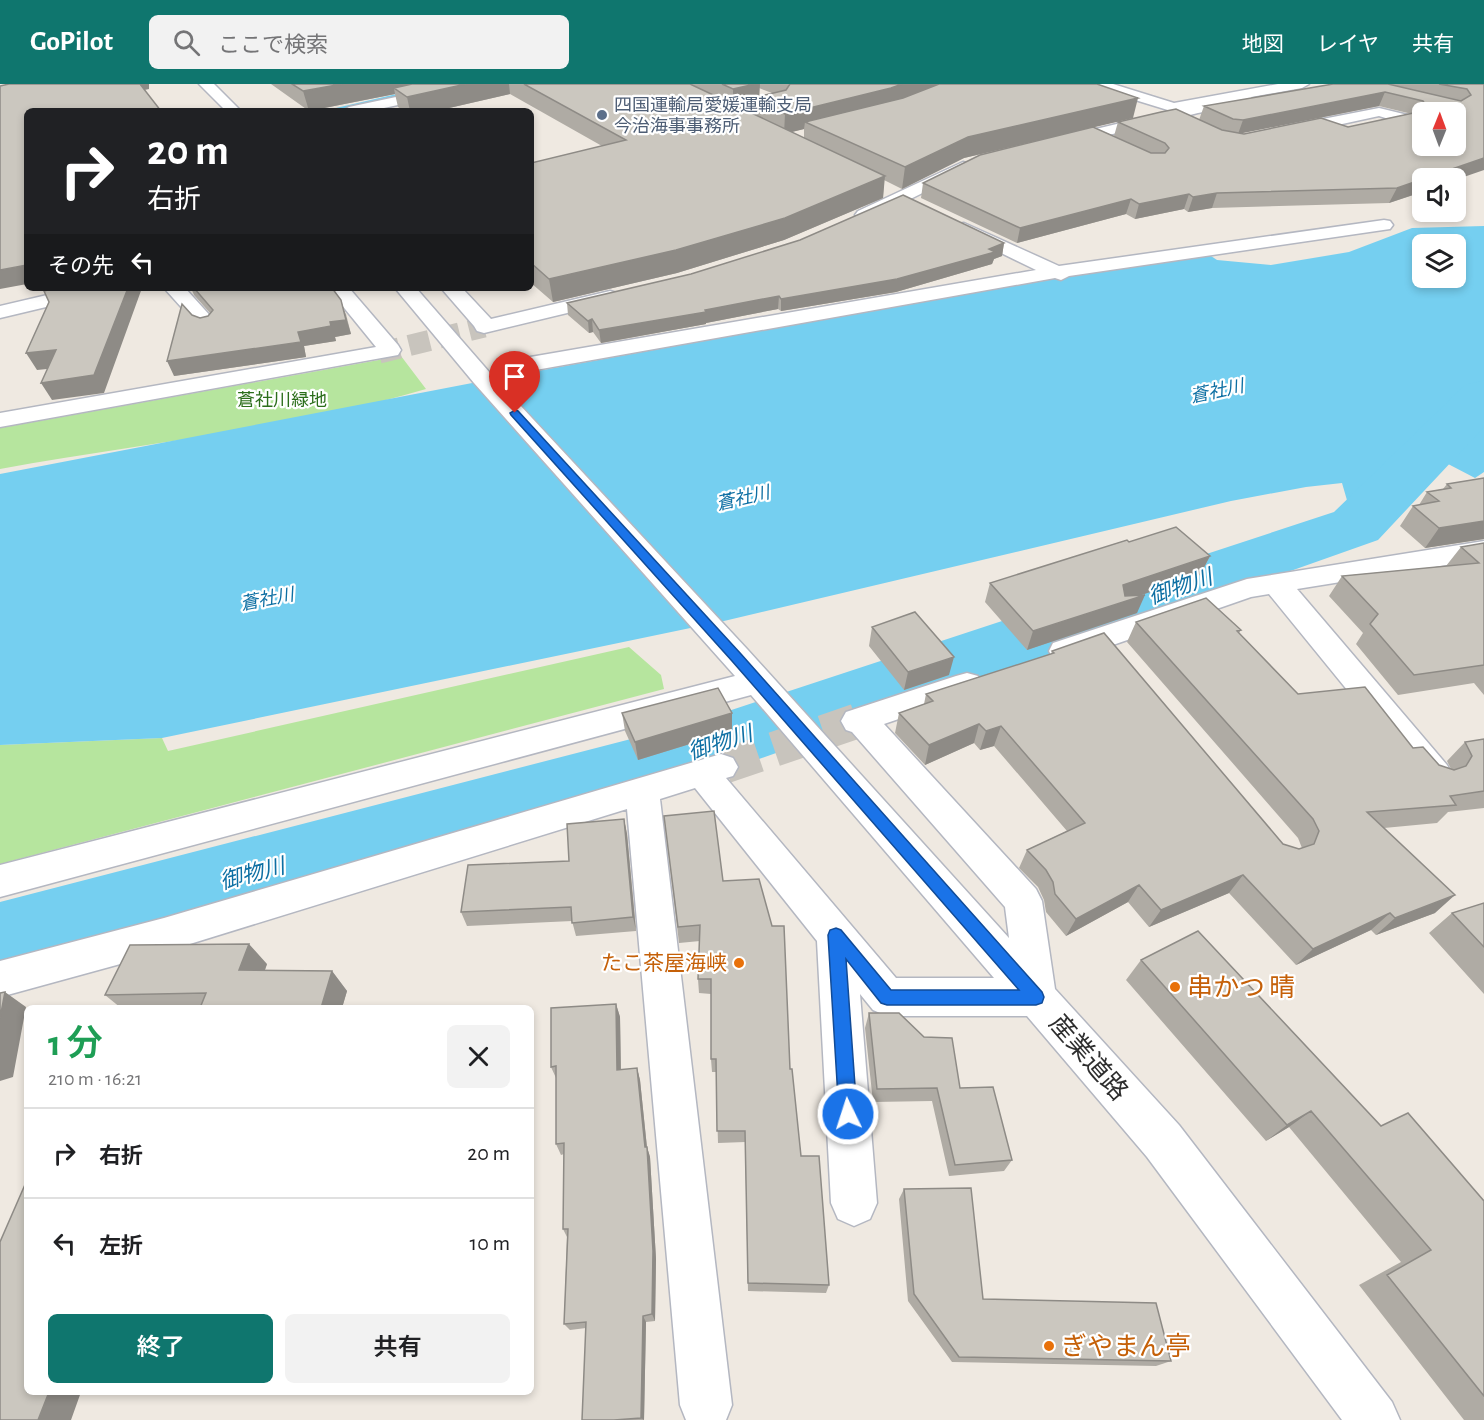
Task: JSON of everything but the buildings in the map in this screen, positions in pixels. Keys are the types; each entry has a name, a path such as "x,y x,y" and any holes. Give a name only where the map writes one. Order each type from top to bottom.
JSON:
{"street":[{"path":"206,84 231,108"},
{"path":"363,108 477,84"},
{"path":"1098,84 1121,87 1152,102 1173,107 1308,88"},
{"path":"1215,100 1240,84"},
{"path":"1047,145 1171,115 1308,88"},
{"path":"1152,102 1172,90"},
{"path":"1271,134 1317,124 1379,112 1411,120 1341,134 1317,124"},
{"path":"1171,115 1192,125"},
{"path":"1091,134 1112,143"},
{"path":"847,222 902,198 971,163 982,160"},
{"path":"882,189 922,208"},
{"path":"943,218 1063,274"},
{"path":"513,367 898,298 1384,225"},
{"path":"0,312 89,291"},
{"path":"177,291 207,324"},
{"path":"1,421 385,352 340,291"},
{"name":"産業道路","path":"408,291 482,378 747,670 1163,1141 1374,1420"},
{"path":"454,291 485,326 626,294"},
{"path":"1037,660 1247,588 1484,550"},
{"path":"1276,583 1435,774"},
{"path":"1104,637 1126,664"},
{"path":"0,881 747,670"},
{"path":"0,979 164,935 713,769 836,935 887,997 1036,997 1023,901 859,721 993,675"},
{"path":"642,790 706,1405"},
{"path":"836,935 854,1203"}],"green space":[{"name":"蒼社川緑地","path":"401,356 426,389 374,403 268,425 0,469 0,428"},
{"path":"629,647 661,675 664,689 0,864 0,745 162,738 168,751"}],"water":[{"name":"蒼社川","path":"1484,226 1484,472 1475,478 1427,453 1351,514 1342,483 1306,487 1231,501 724,621 162,738 0,745 0,474 493,379 1075,274 1211,256 1217,260 1271,265 1349,252 1412,228"}],"waterway":[{"path":"340,108 448,84"},
{"name":"御物川","path":"0,942 691,753 1356,526 1484,396"}],"tunnel":[{"path":"379,353 484,327"},
{"path":"725,766 857,721"}],"place":[{"name":"四国運輸局愛媛運輸支局 今治海事事務所","path":"602,115"},
{"name":"たこ茶屋海峡","path":"739,963"},
{"name":"串かつ 晴","path":"1175,987"},
{"name":"ぎやまん亭","path":"1049,1346"}],"route":[{"path":"515,413 596,500 1036,997 887,997 836,935 848,1114"}]}
